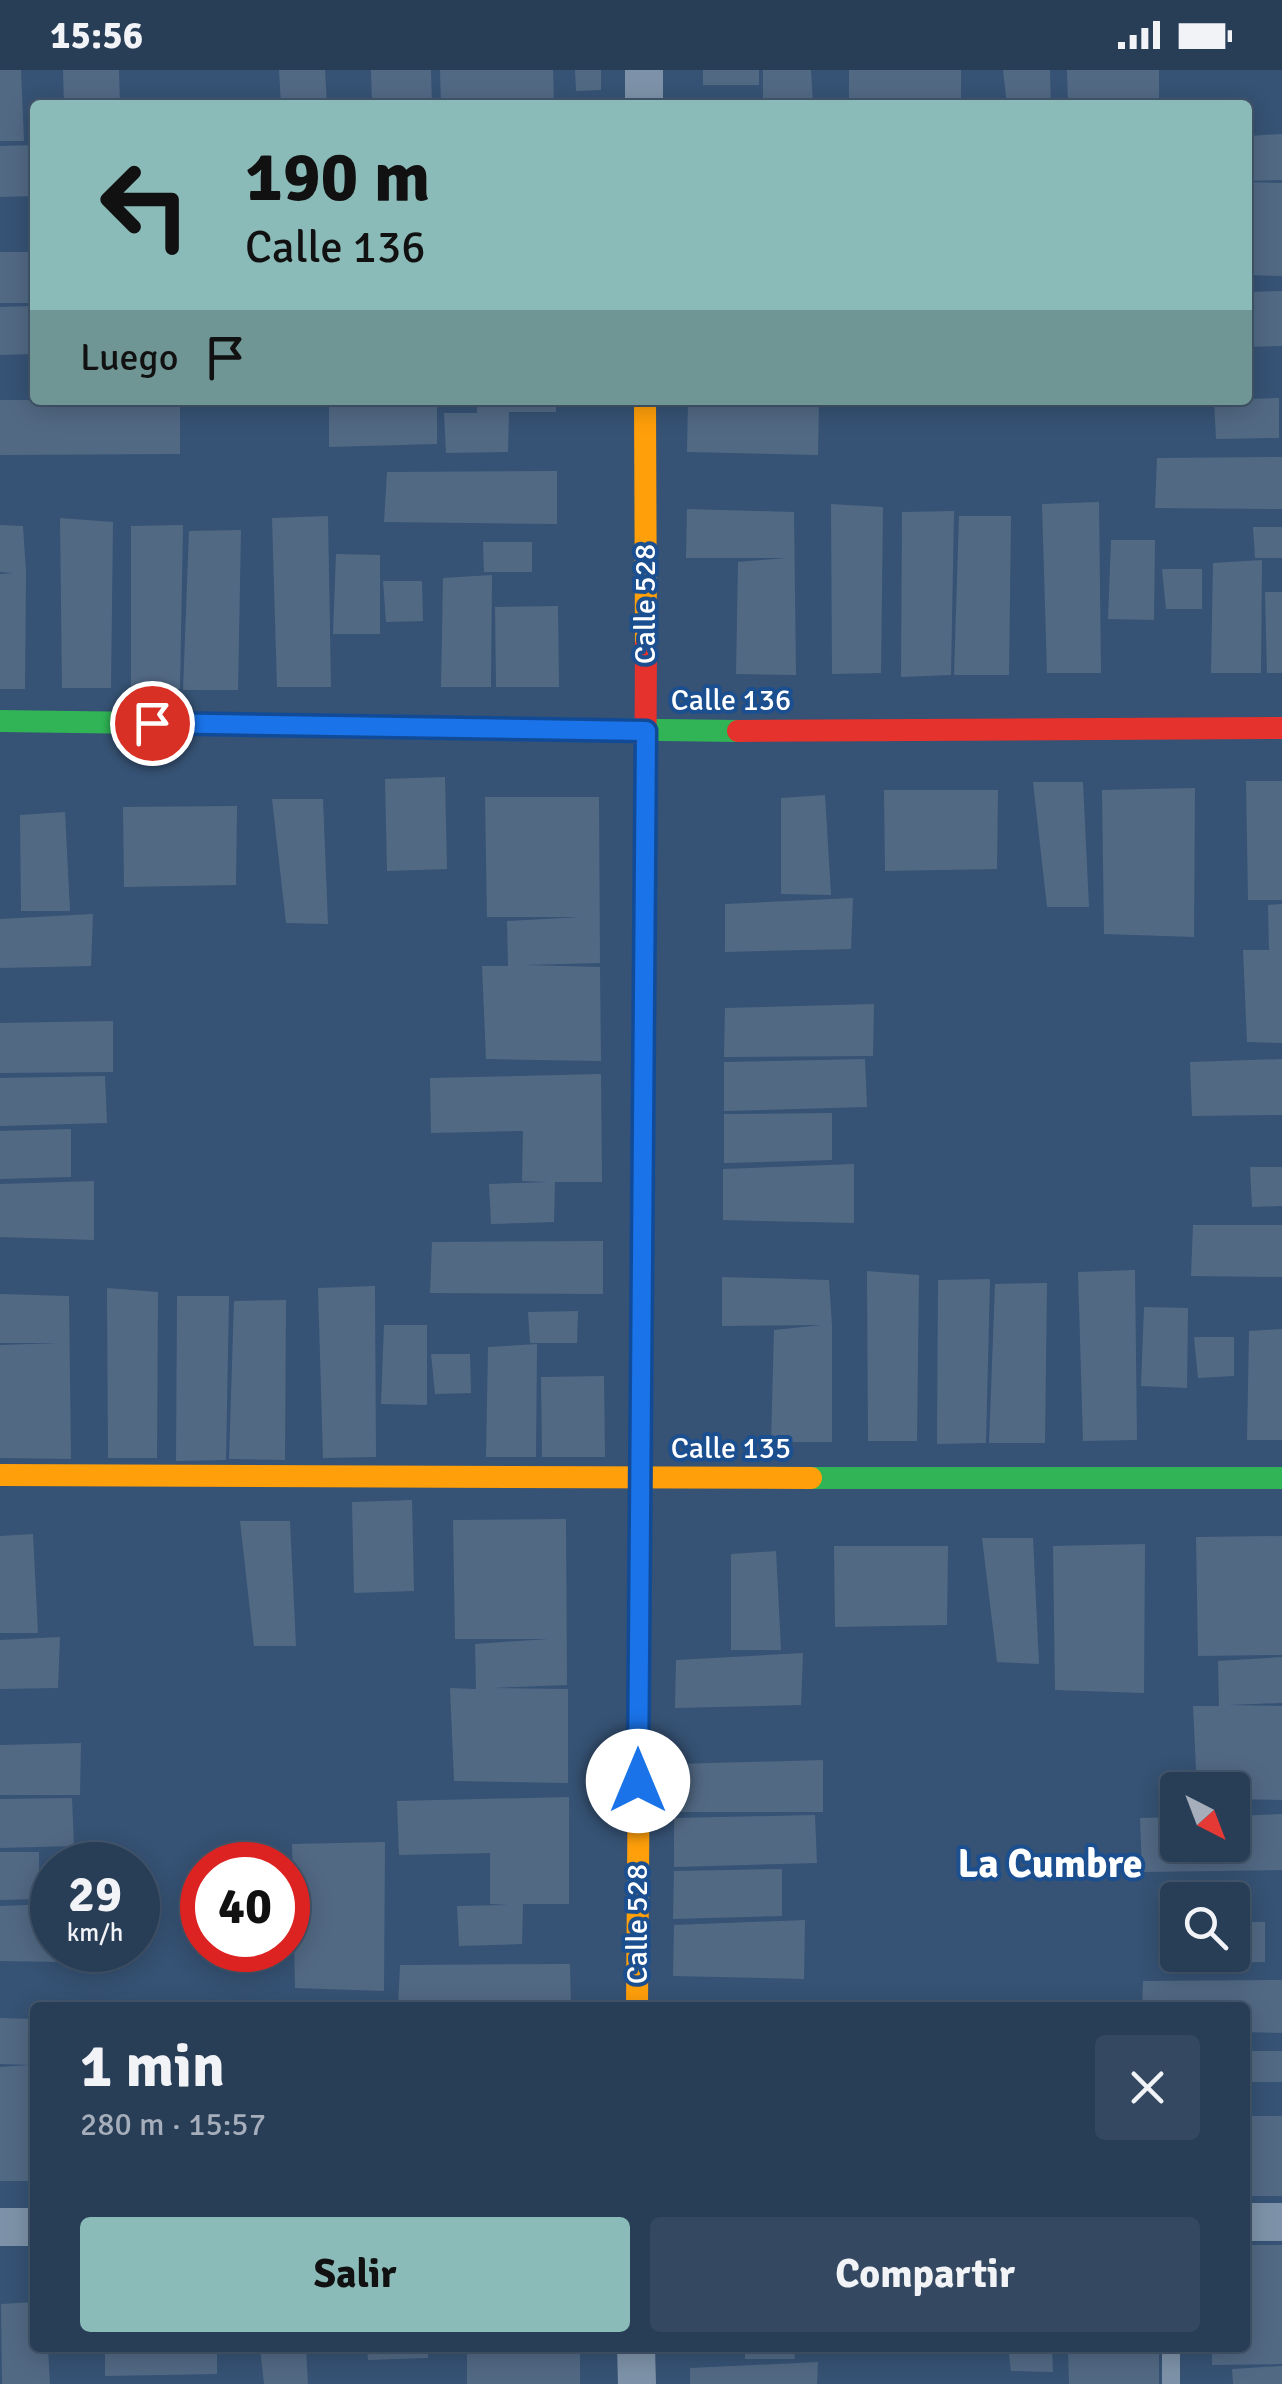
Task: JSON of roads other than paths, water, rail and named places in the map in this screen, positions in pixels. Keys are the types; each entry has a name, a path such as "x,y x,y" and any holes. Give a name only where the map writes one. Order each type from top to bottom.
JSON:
{"street":[{"path":"644,70 644,100"},
{"name":"Calle 528","path":"637,2002 645,405"},
{"name":"Calle 136","path":"0,721 646,731 1282,728"},
{"name":"Calle 135","path":"0,1475 1282,1478"},
{"path":"1250,2222 1282,2222"},
{"path":"0,2227 30,2227"},
{"path":"636,2352 637,2384"}],"lane":[{"path":"1170,2384 1171,2352"}],"district":[{"name":"La Cumbre","path":"1050,1863"}]}
